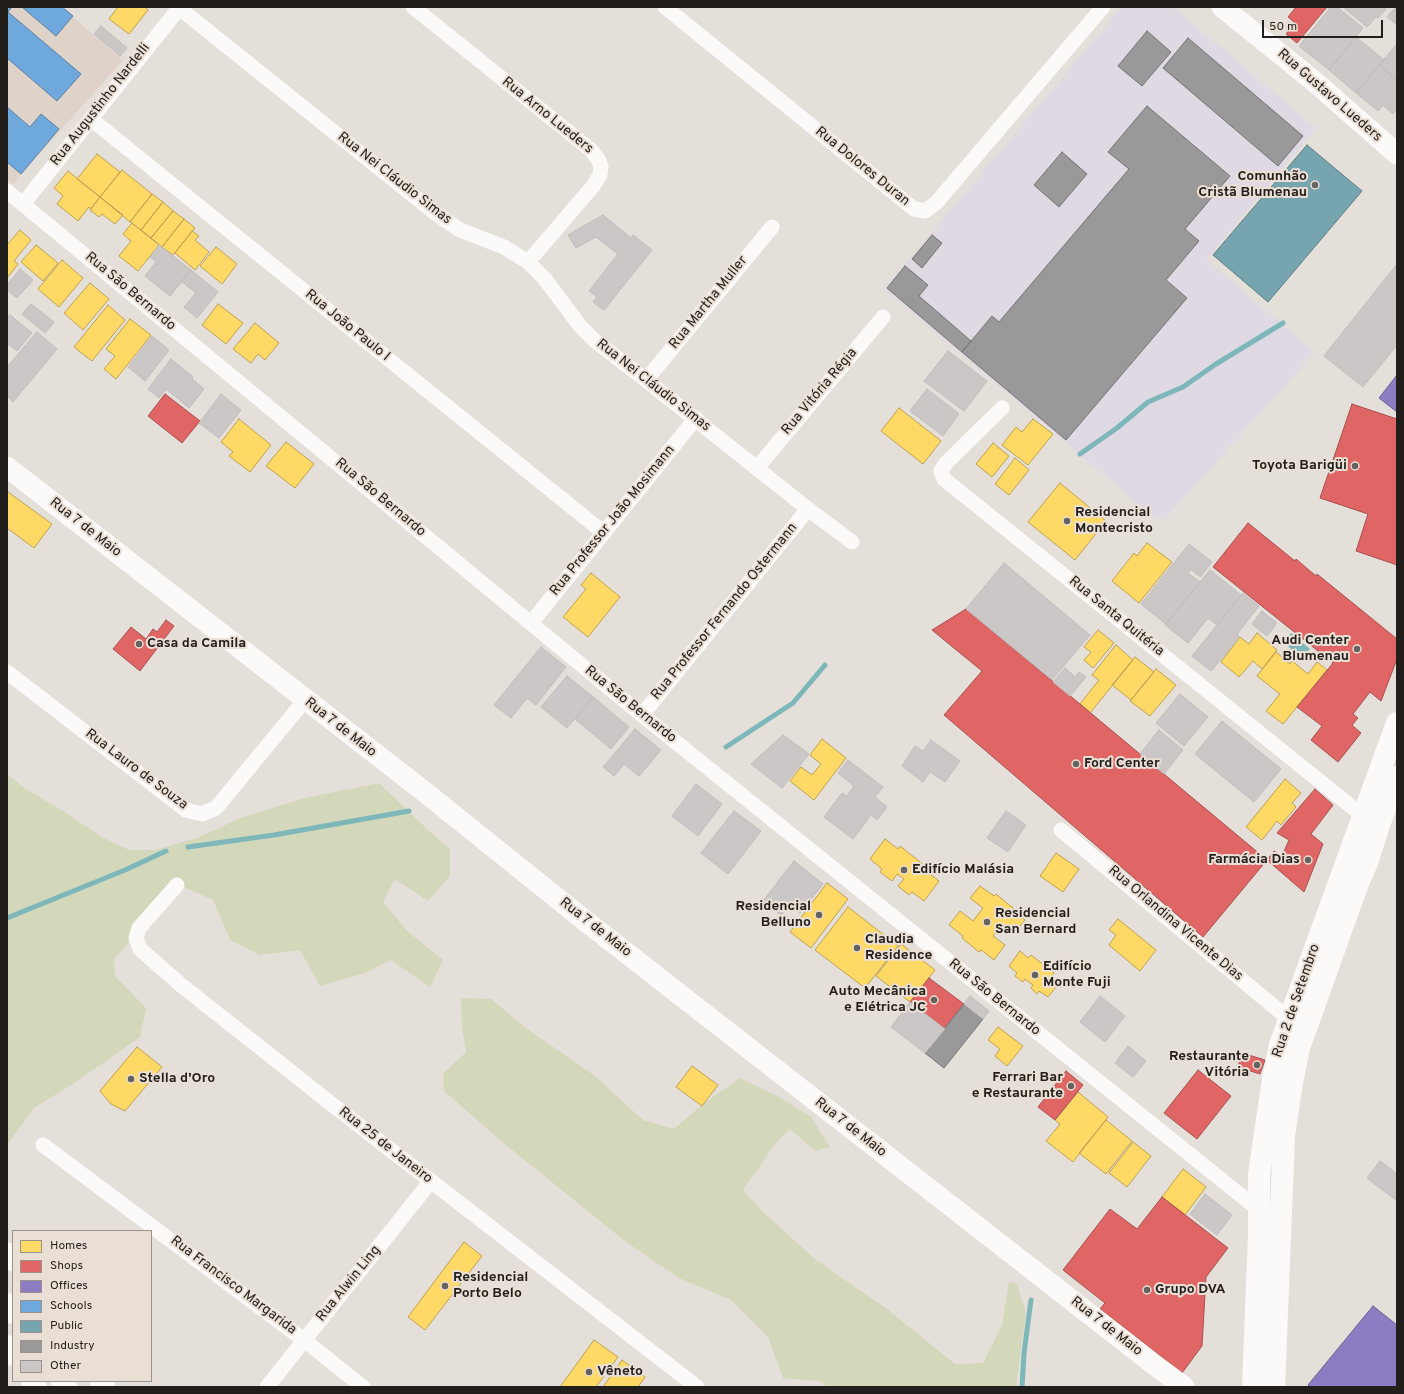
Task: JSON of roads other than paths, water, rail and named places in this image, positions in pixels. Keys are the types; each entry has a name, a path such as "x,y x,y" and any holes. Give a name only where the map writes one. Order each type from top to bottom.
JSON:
{"main road":[{"name":"Rua 2 de Setembro","path":"1253,1387 1259,1174 1273,1079 1280,1045 1397,723"},
{"name":"Rua 2 de Setembro","path":"1274,1387 1284,1136 1292,1082 1299,1048 1397,777"}],"street":[{"name":"Rua Nei Cláudio Simas","path":"179,7 435,213 460,230 504,248 528,262 544,278 581,327 594,340 696,418 808,509 852,542"},
{"name":"Rua Augustinho Nardelli","path":"23,204 179,7"},
{"name":"Rua Arno Lueders","path":"413,7 591,150 598,159 601,166 600,175 593,186 528,262"},
{"name":"Rua Dolores Duran","path":"665,7 914,209 925,211 936,203 1103,7"},
{"name":"Rua Gustavo Lueders","path":"1222,7 1315,82 1397,154"},
{"name":"Rua João Paulo I","path":"91,119 604,533"},
{"name":"Rua São Bernardo","path":"7,191 642,715 1259,1210"},
{"name":"Rua Martha Muller","path":"646,380 772,227"},
{"name":"Rua Vitória Régia","path":"757,468 883,317"},
{"name":"Rua Santa Quitéria","path":"1002,408 946,463 941,471 944,479 1363,816"},
{"name":"Rua Professor João Mosimann","path":"531,623 696,418"},
{"name":"Rua 7 de Maio","path":"9,472 432,798 588,923 1184,1387"},
{"name":"Rua Professor Fernando Ostermann","path":"642,715 808,509"},
{"name":"Rua Lauro de Souza","path":"7,672 186,810 202,814 216,808 305,700"},
{"name":"Rua Orlandina Vicente Dias","path":"1061,830 1289,1018"},
{"name":"Rua 25 de Janeiro","path":"177,885 139,928 136,938 140,949 181,985 334,1106 697,1387"},
{"name":"Rua Francisco Margarida","path":"43,1145 304,1340 363,1387"},
{"name":"Rua Alwin Ling","path":"267,1387 431,1181"}],"water":[{"path":"1291,633 1310,649 1302,658 1284,643"}],"waterway":[{"path":"1080,454 1117,428 1148,402 1183,387 1216,364 1283,323"},
{"path":"726,747 793,703 825,665"},
{"path":"188,847 274,835 409,811"},
{"path":"7,918 125,870 166,851"},
{"path":"1022,1387 1024,1353 1031,1300"}],"place":[{"name":"Comunhão Cristã Blumenau","path":"1315,185"},
{"name":"Toyota Barigüi","path":"1355,466"},
{"name":"Residencial Montecristo","path":"1067,521"},
{"name":"Casa da Camila","path":"139,644"},
{"name":"Audi Center Blumenau","path":"1357,649"},
{"name":"Ford Center","path":"1076,764"},
{"name":"Farmácia Dias","path":"1308,860"},
{"name":"Edifício Malásia","path":"904,870"},
{"name":"Residencial Belluno","path":"819,915"},
{"name":"Residencial San Bernard","path":"987,922"},
{"name":"Claudia Residence","path":"857,948"},
{"name":"Edifício Monte Fuji","path":"1035,975"},
{"name":"Auto Mecânica e Elétrica JC","path":"934,1000"},
{"name":"Restaurante Vitória","path":"1257,1065"},
{"name":"Stella d'Oro","path":"131,1079"},
{"name":"Ferrari Bar e Restaurante","path":"1071,1086"},
{"name":"Residencial Porto Belo","path":"445,1286"},
{"name":"Grupo DVA","path":"1147,1290"},
{"name":"Vêneto","path":"589,1372"}]}
